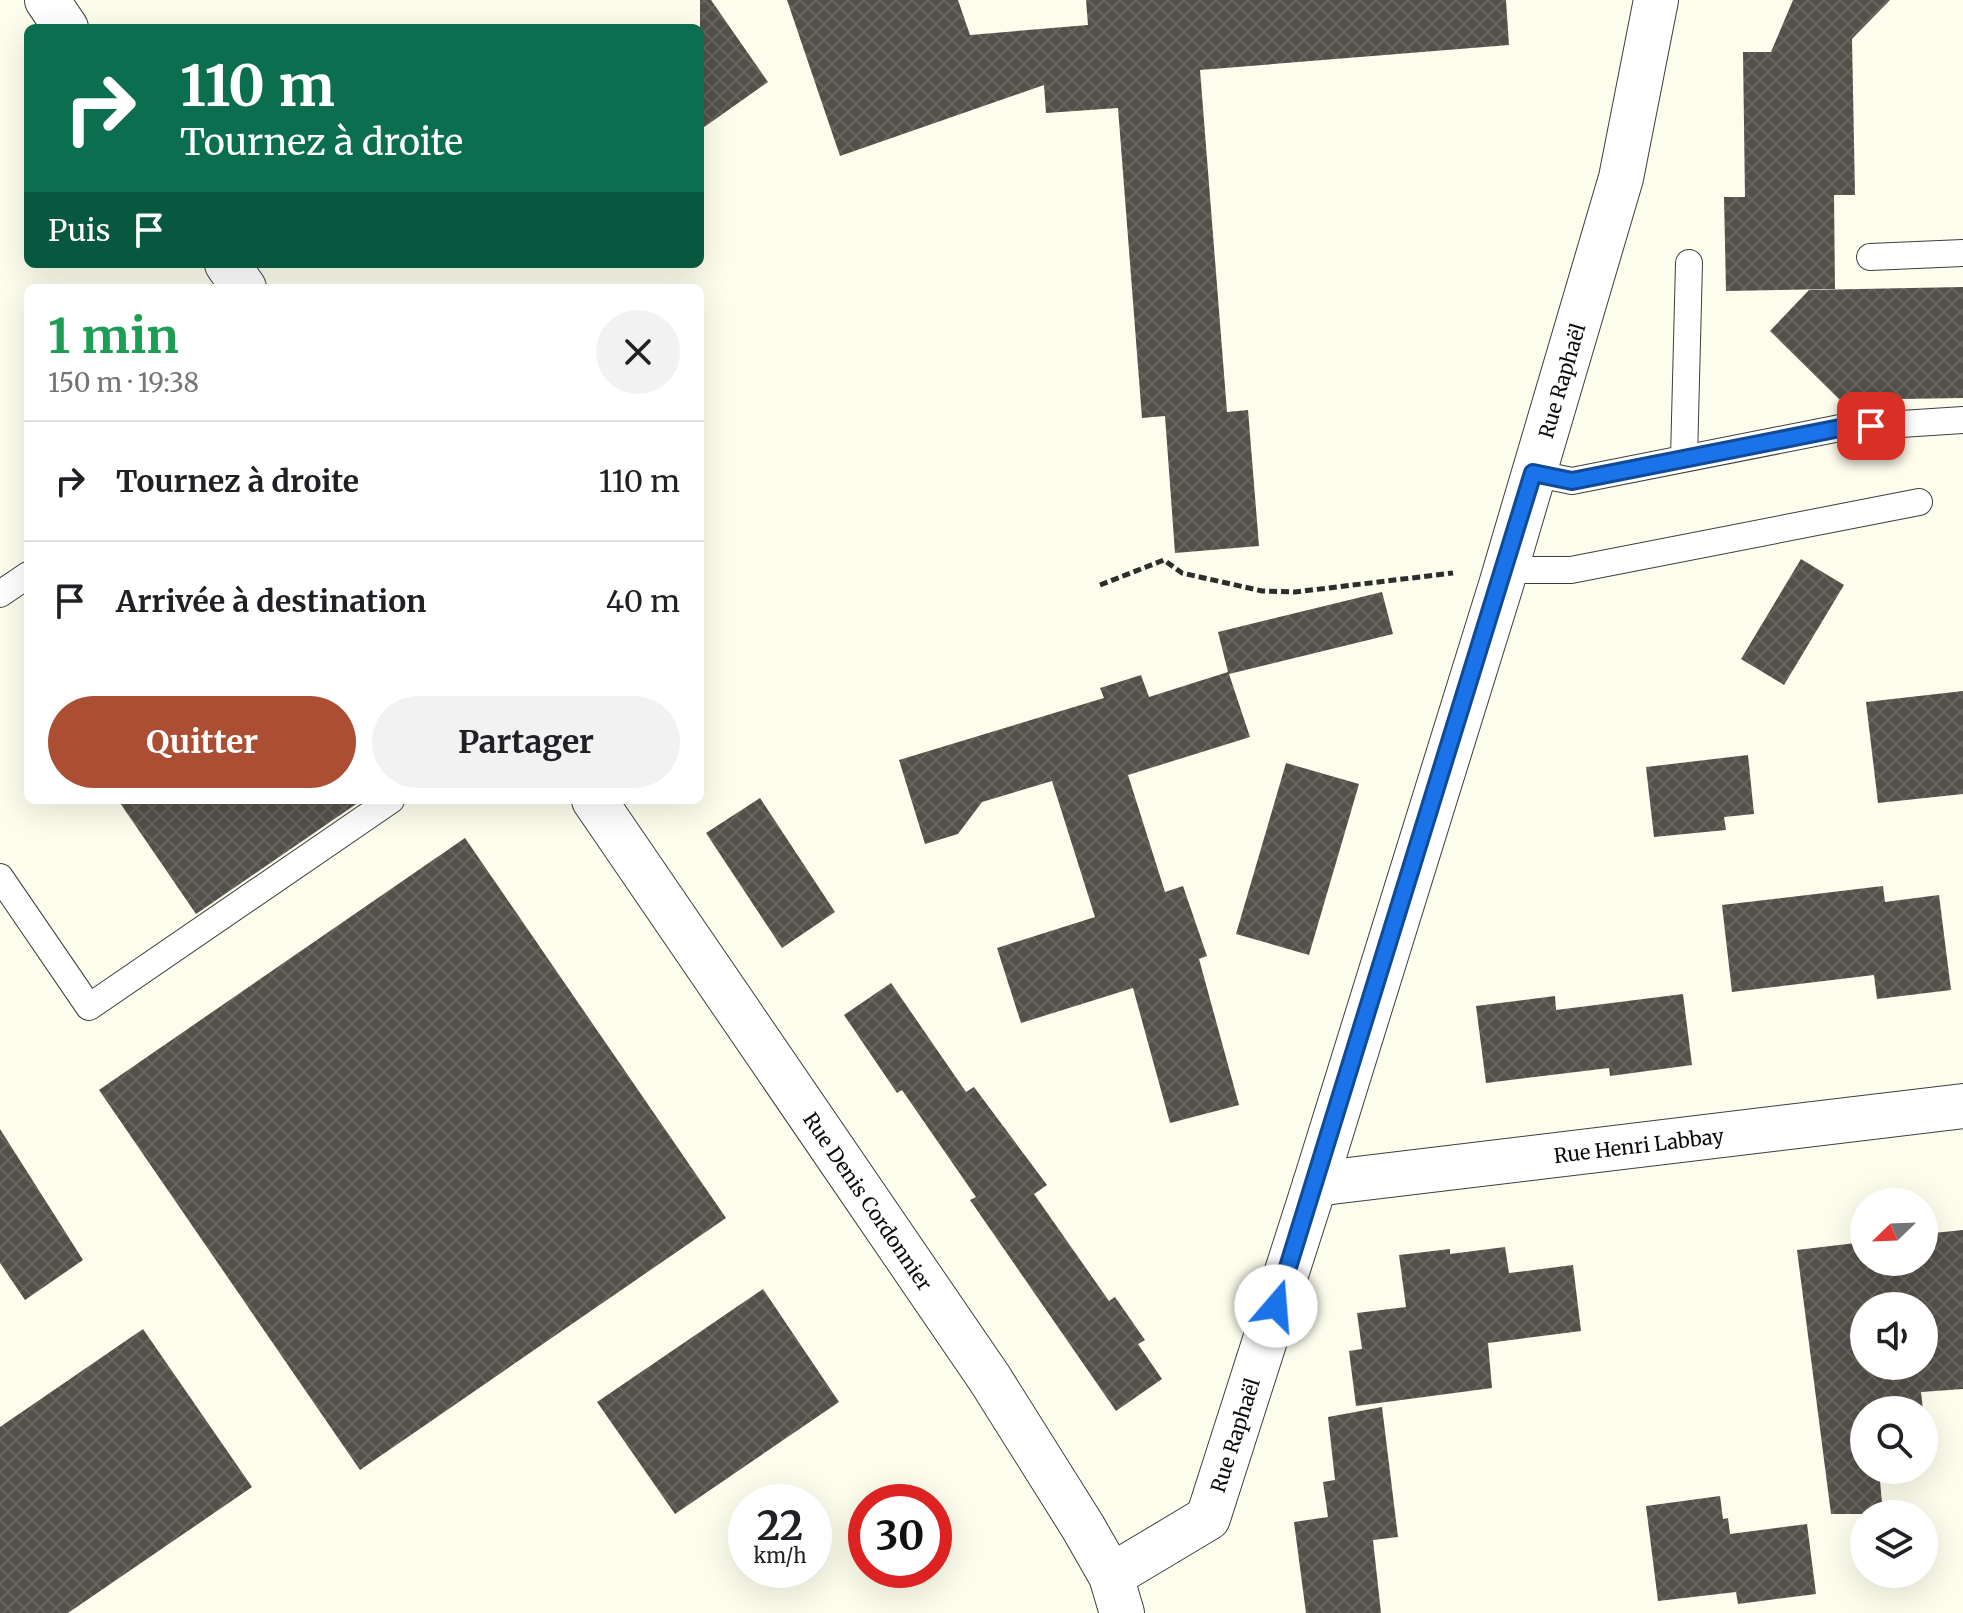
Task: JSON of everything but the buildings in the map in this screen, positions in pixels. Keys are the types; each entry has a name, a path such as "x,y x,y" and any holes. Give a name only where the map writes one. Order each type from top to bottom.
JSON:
{"street":[{"path":"47,0 63,24"},
{"name":"Rue Raphaël","path":"1116,1594 1208,1518 1503,577 1621,178 1656,0"},
{"name":"Rue Denis Cordonnier","path":"597,804 990,1379 1083,1527 1116,1594"},
{"name":"Rue Henri Labbay","path":"1315,1184 1963,1106"}],"lane":[{"path":"1870,257 1963,253"},
{"path":"1684,458 1689,263"},
{"path":"1533,473 1572,481 1840,428 1963,420"},
{"path":"1503,577 1571,570 1919,502"},
{"path":"0,594 24,578"},
{"path":"0,877 89,1007 385,804"}],"path":[{"path":"1100,585 1164,560 1182,573 1262,591 1295,592 1451,573 1503,577"}],"route":[{"path":"1276,1306 1492,615 1533,473 1572,481 1840,428 1871,426"}]}
